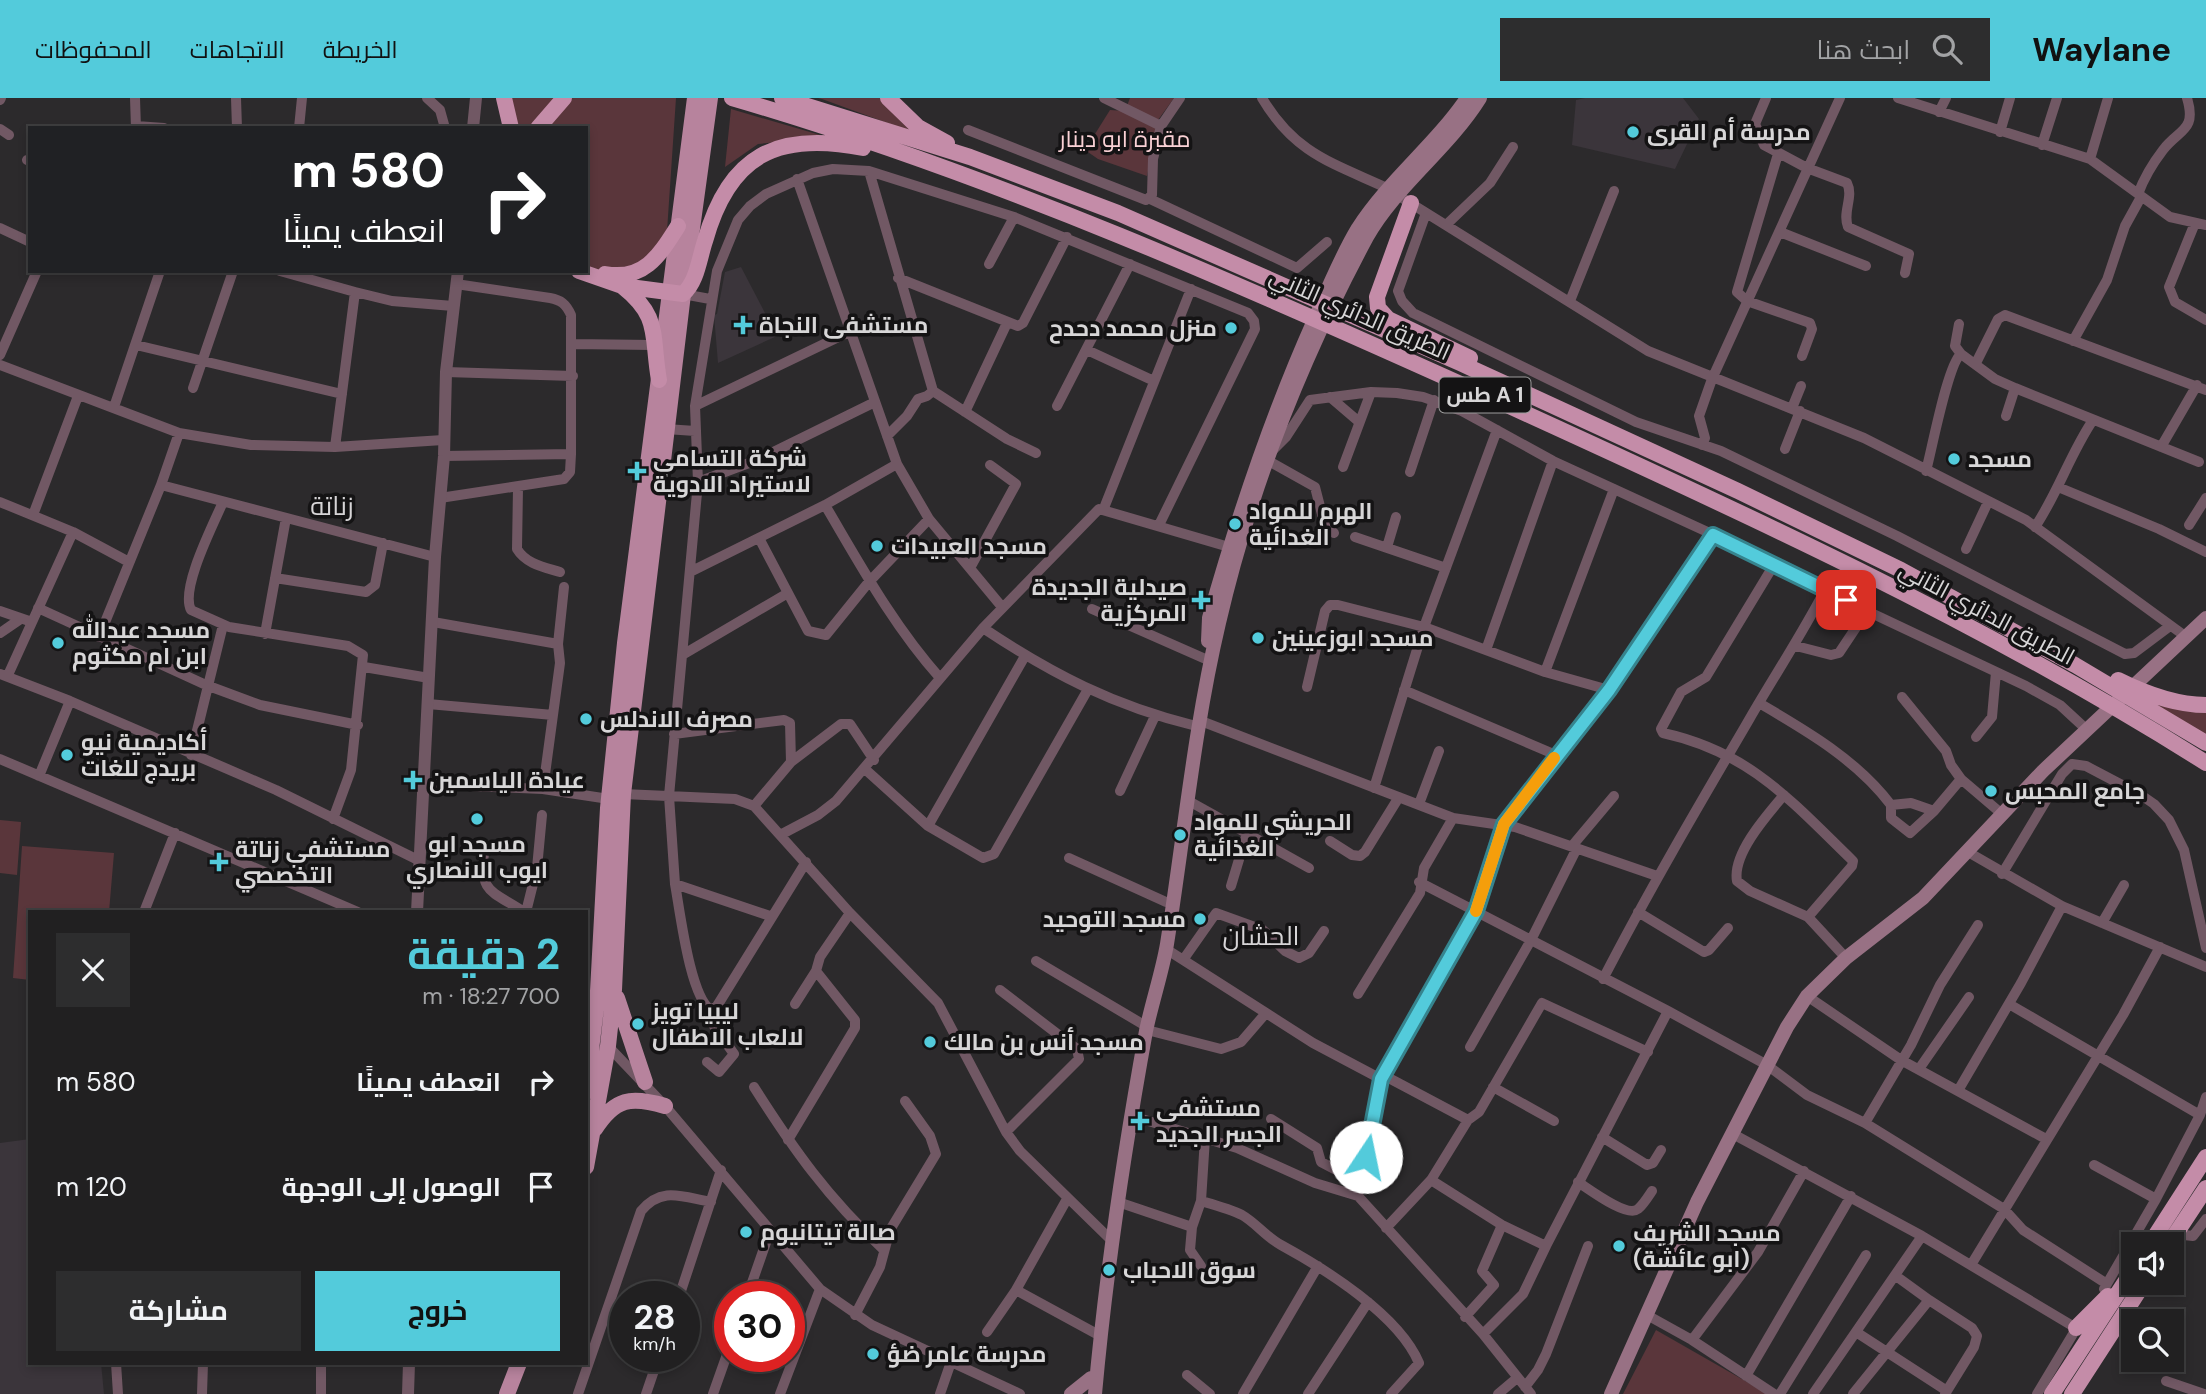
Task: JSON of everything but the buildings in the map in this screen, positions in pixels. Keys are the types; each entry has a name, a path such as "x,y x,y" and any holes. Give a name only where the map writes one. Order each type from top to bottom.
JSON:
{"highway":[{"path":"504,98 511,126"},
{"path":"540,126 564,98"},
{"name":"الطريق الدائري الثاني","path":"732,98 957,172 1219,275 1709,497 1902,593 2138,720 2206,763"},
{"name":"الطريق الدائري الثاني","path":"782,98 970,157 1188,241 1486,375 1833,536 2026,639 2206,743"},
{"path":"888,98 918,127 970,157"},
{"path":"585,273 622,286 676,293 693,281 713,211 724,188 742,169 762,156 787,146 814,142 861,147 913,163 957,172"},
{"path":"1400,196 1377,297 1378,308 1388,319 1471,359 1486,375"},
{"path":"588,268 616,276 641,271 659,257 678,226"},
{"path":"622,286 646,307 652,318 659,380"},
{"path":"2026,639 2162,698 2189,705 2206,705"},
{"path":"2138,720 2206,773"},
{"path":"2158,1232 2206,1157"},
{"path":"2177,1232 2206,1188"},
{"path":"2076,1328 2121,1288"},
{"path":"2052,1394 2122,1295"},
{"path":"2072,1394 2125,1295"}],"main road":[{"path":"1400,196 1467,98"},
{"path":"1208,660 1209,618 1262,442 1338,281 1369,233 1456,134 1480,98"},
{"path":"588,1157 608,1046 614,990 616,796 666,429 678,226 702,106"},
{"path":"588,1068 659,380 676,293 702,106"},
{"path":"1089,1394 1109,1238 1146,1028 1166,949 1208,660 1268,457 1312,339"},
{"path":"1611,1394 1731,1133 1807,996 1846,958 1912,907 2092,724 2206,618"},
{"path":"1095,1394 1106,1279 1122,1166 1198,724"},
{"path":"588,978 599,963"},
{"path":"614,990 645,1082"},
{"path":"593,1131 613,1107 627,1101 643,1099 666,1106"},
{"path":"507,1394 518,1365"},
{"path":"518,1394 527,1365"},
{"path":"1072,1394 1091,1378"}],"street":[{"path":"135,98 136,126"},
{"path":"236,98 237,126"},
{"path":"299,126 302,98"},
{"path":"427,98 440,110 444,126"},
{"path":"473,126 476,98"},
{"path":"1104,98 1161,126"},
{"path":"1150,199 1153,159 1161,126 1180,98"},
{"path":"1262,98 1277,124 1306,150 1400,196 1648,351 1864,438 1988,502 2035,527 2185,636"},
{"path":"1766,98 1755,124 1764,145 1807,168 1847,183 1850,189 1845,220 1848,227 1909,254 1905,273"},
{"path":"1702,445 1705,438 1699,416 1712,379 1840,98"},
{"path":"1898,98 2090,159 2170,217 2201,224 2168,287 2175,302 2206,320"},
{"path":"1939,112 1946,98"},
{"path":"2000,132 2010,98"},
{"path":"2042,145 2057,98"},
{"path":"2090,159 2108,98"},
{"path":"2073,341 2107,280 2146,174 2163,150 2186,129 2190,115 2187,98"},
{"path":"968,130 1146,200 1150,199 1297,268 1327,242"},
{"path":"1446,225 1490,183 1513,147"},
{"path":"1778,154 1737,292 1747,301 1810,323 1812,329 1802,356"},
{"path":"707,1062 719,1072 734,1054 712,1023 711,1010 702,1000 694,978 675,884 669,796 698,482 695,406 710,299 717,271 738,220 766,194 797,179 833,169 869,171 1014,217 1248,313 1254,321 1255,329 1159,525"},
{"path":"869,171 933,391 1036,453"},
{"path":"797,179 897,464 929,519 1002,607"},
{"path":"1570,301 1614,191"},
{"path":"1426,213 1398,291 1402,301 1413,313 1636,422 1721,451 1897,536 2125,654 2134,653 2170,626"},
{"path":"989,264 1014,217"},
{"path":"0,228 28,241"},
{"path":"1780,232 1866,266"},
{"path":"898,278 1007,323 1023,323 1067,237"},
{"path":"1056,406 1130,264"},
{"path":"0,355 36,273"},
{"path":"114,407 159,273"},
{"path":"193,388 232,273"},
{"path":"288,273 392,301 453,306"},
{"path":"417,910 435,557 440,498 444,456 446,372 457,278 560,300 571,315 573,376 570,472 564,480 440,498"},
{"path":"1104,508 1191,289"},
{"path":"335,447 355,292"},
{"path":"676,293 710,299"},
{"path":"1976,363 1998,319 2005,315 2202,387 2161,447"},
{"path":"965,412 1007,323"},
{"path":"1959,324 1955,346 1961,354 1989,375 2199,462"},
{"path":"695,406 852,331"},
{"path":"572,344 653,345"},
{"path":"136,345 342,394"},
{"path":"1087,350 1154,381"},
{"path":"1926,471 1944,407 1946,383 1955,358 1961,354"},
{"path":"0,365 179,433 251,445 335,447 443,440"},
{"path":"446,372 573,376"},
{"path":"1785,449 1801,386"},
{"path":"2006,415 2015,388"},
{"path":"887,436 907,416 918,399 933,391"},
{"path":"1334,533 1325,526 1315,487 1268,457 1286,437 1309,401 1371,392 1434,400 1462,411 1553,461 1775,563 1867,611 1996,672 2092,724"},
{"path":"1343,467 1371,392"},
{"path":"33,515 78,396"},
{"path":"1330,397 1358,421"},
{"path":"1410,472 1434,400"},
{"path":"698,482 757,460 875,402"},
{"path":"2035,527 2077,443 2093,420"},
{"path":"666,429 695,431"},
{"path":"1374,788 1424,627 1497,430"},
{"path":"99,637 161,485 179,433"},
{"path":"444,456 571,454"},
{"path":"1486,650 1553,461"},
{"path":"691,572 825,505 897,464"},
{"path":"970,568 1016,484 990,465"},
{"path":"161,485 435,557"},
{"path":"2057,487 2159,529 2206,552"},
{"path":"518,488 517,549 522,557 532,563 560,572"},
{"path":"1545,672 1614,489"},
{"path":"2189,525 2206,498"},
{"path":"0,502 73,532 129,562"},
{"path":"223,502 191,582 187,602 198,615 223,625 265,634 348,646 363,654 358,726 351,770 333,819"},
{"path":"1966,549 1988,502"},
{"path":"825,505 868,583 910,644 940,678"},
{"path":"782,834 818,815 836,801 874,760 983,628 1094,512 1104,508 1229,547"},
{"path":"1387,547 1396,517"},
{"path":"265,634 286,518"},
{"path":"759,538 808,631 827,635 868,583 929,519"},
{"path":"73,532 32,622 4,675 276,790 418,860"},
{"path":"1358,1196 1383,1077 1476,911 1504,824 1609,690 1713,535"},
{"path":"1355,537 1446,568"},
{"path":"275,578 366,592 375,585 383,543"},
{"path":"1775,563 1706,677 1681,692 1661,729 1663,733 1696,740 1729,754 1752,768 1853,861 1852,866 1808,917"},
{"path":"543,789 559,663 558,644 564,587"},
{"path":"1602,979 1657,876 1759,703 1796,646 1825,590"},
{"path":"684,654 788,593"},
{"path":"1307,687 1325,611 1330,605 1424,627 1545,672 1609,690"},
{"path":"38,608 206,685 260,705 358,726"},
{"path":"1092,609 1208,660"},
{"path":"0,611 19,620 32,622"},
{"path":"1796,646 1831,655 1839,653 1867,611"},
{"path":"0,633 19,620"},
{"path":"433,622 558,644"},
{"path":"191,755 206,685 223,625"},
{"path":"983,628 1025,656 1087,691 1155,716 1198,724 1454,818 1504,824 1657,876"},
{"path":"928,826 1025,656"},
{"path":"363,667 429,678"},
{"path":"1976,737 1992,717 1996,672"},
{"path":"1404,690 1556,755"},
{"path":"866,769 928,826 982,858 994,854 1087,691"},
{"path":"1902,698 1947,751 1951,765 1961,779 2002,814"},
{"path":"39,776 70,701"},
{"path":"1759,703 1823,741 1881,793 1891,805 1891,818 1910,833 1934,811 1961,779"},
{"path":"428,704 553,715"},
{"path":"1120,791 1155,716"},
{"path":"674,734 787,720 791,762"},
{"path":"754,806 791,762 837,725 845,723 874,760"},
{"path":"1419,804 1439,751"},
{"path":"0,760 353,910"},
{"path":"2002,874 2062,774 2072,764 2086,766 2154,804 2174,827 2184,850 2206,948"},
{"path":"423,784 543,789 616,796 735,799 754,806 782,834 850,913 938,1003 1006,1132 1067,1199 1109,1238"},
{"path":"1784,795 1755,828 1735,878 1750,891 1808,917 1846,958"},
{"path":"1470,1047 1531,940 1574,847 1614,796"},
{"path":"1330,841 1352,855 1360,856 1366,852 1399,797"},
{"path":"1187,800 1309,868"},
{"path":"1891,805 1911,803 1934,811"},
{"path":"526,910 537,869 542,815"},
{"path":"1358,994 1420,893 1419,882 1454,818"},
{"path":"145,910 175,833"},
{"path":"1231,886 1247,833"},
{"path":"484,852 482,874 485,886 494,895 521,910"},
{"path":"1968,852 2002,874 2062,905 2206,967"},
{"path":"1069,858 1166,902"},
{"path":"711,1010 717,1006 770,916 806,862"},
{"path":"1419,882 1767,1065 1807,1096 1865,1123 2004,1209 2023,1230 2107,1284"},
{"path":"675,884 770,916"},
{"path":"2102,923 2124,885"},
{"path":"1959,1089 2009,1004 2062,905"},
{"path":"1184,960 1216,912 1262,930 1285,951 1299,958 1309,953 1324,931"},
{"path":"1638,912 1704,951 1709,950 1728,928"},
{"path":"795,1004 816,971 820,957 850,913"},
{"path":"1865,1123 1940,985 1978,925"},
{"path":"1971,1265 2099,1054 2160,947"},
{"path":"1166,949 1313,1043 1468,1120"},
{"path":"1036,961 1146,1028 1221,1049 1241,1042 1266,1013"},
{"path":"788,1140 855,1028 855,1020 816,971"},
{"path":"1000,990 1077,1049 1079,1054 1079,1059 1006,1132"},
{"path":"1807,996 1901,1060 1959,1089 2046,1139"},
{"path":"1919,1069 1969,997"},
{"path":"1386,1228 1431,1180 1468,1120 1479,1111 1540,1003 1648,1052"},
{"path":"2009,1004 2200,1115"},
{"path":"1483,1334 1523,1294 1578,1182 1668,1011"},
{"path":"590,1033 608,1046 645,1082 820,1289 855,1315 1020,1394"},
{"path":"754,1087 788,1140 841,1210 883,1249"},
{"path":"1493,1087 1554,1121"},
{"path":"2037,1394 2076,1328 2107,1284 2156,1199 2200,1115 2206,1097"},
{"path":"855,1315 880,1267 890,1230 936,1154 930,1136 905,1101"},
{"path":"1132,1116 1237,1148 1315,1183 1358,1196 1483,1334 1528,1390 1546,1354 1588,1246"},
{"path":"1271,1119 1317,1147 1321,1162 1361,1182"},
{"path":"1731,1133 1922,1236 2076,1328"},
{"path":"1602,1137 1647,1165 1653,1163 1661,1150"},
{"path":"1201,1266 1191,1250 1192,1227 1201,1201 1205,1138"},
{"path":"2094,1164 2156,1199"},
{"path":"684,1281 722,1170"},
{"path":"1692,1340 1758,1252 1804,1171"},
{"path":"1431,1180 1502,1225 1546,1247"},
{"path":"1578,1182 1608,1202 1632,1211 1638,1210 1652,1191"},
{"path":"578,1394 641,1211 651,1199 664,1194 711,1202"},
{"path":"1746,1376 1851,1196"},
{"path":"987,1332 1016,1290 1067,1199"},
{"path":"1201,1201 1243,1216 1269,1237 1318,1266 1368,1302 1419,1360 1391,1394"},
{"path":"1118,1202 1192,1227"},
{"path":"2194,1235 2206,1219"},
{"path":"1465,1317 1494,1285 1482,1271 1502,1225"},
{"path":"753,1281 771,1231"},
{"path":"2184,1237 2194,1235 2206,1241"},
{"path":"1813,1394 1922,1236"},
{"path":"1780,1394 1866,1255"},
{"path":"1243,1394 1318,1266"},
{"path":"1856,1332 1890,1351 1946,1392 1974,1347 1976,1336 1972,1328 1896,1276"},
{"path":"780,1394 820,1289"},
{"path":"1016,1290 1095,1333"},
{"path":"1853,1394 1929,1300"},
{"path":"1308,1394 1368,1302"},
{"path":"1647,1315 1692,1340 1774,1394"},
{"path":"940,1394 951,1362"},
{"path":"116,1365 118,1394"},
{"path":"202,1365 202,1394"},
{"path":"321,1365 321,1394"},
{"path":"408,1394 410,1365"},
{"path":"646,1394 654,1372"},
{"path":"713,1394 721,1372"},
{"path":"1187,1375 1210,1394"},
{"path":"1498,1394 1517,1378"},
{"path":"2166,1381 2204,1394"}],"shaded area":[{"name":"مدرسة أم القرى","path":"1683,98 1699,119 1675,169 1572,145 1576,100"},
{"name":"مستشفى النجاة","path":"741,267 777,336 718,363 714,315 717,314 725,272"},
{"path":"28,1139 28,1365 101,1365 104,1394 0,1394 0,1143"}],"green space":[{"path":"504,98 676,98 666,246 652,264 600,272 588,266 588,126 511,126"},
{"path":"818,98 888,98 942,143 822,99"},
{"name":"مقبرة ابو دينار","path":"1130,98 1174,98 1158,120 1147,176 1098,159 1085,150 1110,110 1125,111"},
{"path":"731,109 827,137 758,144 725,167"},
{"path":"2144,700 2206,711 2206,736"},
{"path":"0,820 21,822 17,875 0,873"},
{"path":"22,846 114,853 109,910 28,910 28,980 13,978"},
{"path":"1656,1330 1768,1394 1623,1394"}],"slow traffic":[{"path":"1476,911 1504,824 1554,758"}],"place":[{"name":"مدرسة أم القرى","path":"1633,132"},
{"name":"مستشفى النجاة","path":"743,325"},
{"name":"منزل محمد دحدح","path":"1231,328"},
{"name":"مسجد","path":"1954,459"},
{"name":"شركة التسامي لاستيراد الادوية","path":"637,471"},
{"name":"الهرم للمواد الغدائية","path":"1235,524"},
{"name":"مسجد العبيدات","path":"877,546"},
{"name":"صيدلية الجديدة المركزية","path":"1201,600"},
{"name":"مسجد ابوزعينين","path":"1258,638"},
{"name":"مسجد عبدالله ابن ام مكثوم","path":"58,643"},
{"name":"مصرف الاندلس","path":"586,719"},
{"name":"أكاديمية نيو بريدج للغات","path":"67,755"},
{"name":"عيادة الياسمين","path":"413,780"},
{"name":"جامع المحبس","path":"1991,791"},
{"name":"مسجد ابو ايوب الانصاري","path":"477,819"},
{"name":"الحريشي للمواد الغذائية","path":"1180,835"},
{"name":"مستشفي زناتة التخصصي","path":"219,862"},
{"name":"مسجد التوحيد","path":"1200,919"},
{"name":"ليبيا تويز لالعاب الاطفال","path":"638,1024"},
{"name":"مسجد أنس بن مالك","path":"930,1042"},
{"name":"مستشفى الجسر الجديد","path":"1140,1121"},
{"name":"صالة تيتانيوم","path":"746,1232"},
{"name":"مسجد الشريف (ابو عائشة)","path":"1619,1246"},
{"name":"سوق الاحباب","path":"1109,1270"},
{"name":"مدرسة عامر ضؤ","path":"873,1354"}],"district":[{"name":"زناتة","path":"332,506"},
{"name":"الحشان","path":"1261,936"}],"route":[{"path":"1366,1157 1381,1079 1476,911 1504,824 1609,690 1713,535 1846,600"}]}
